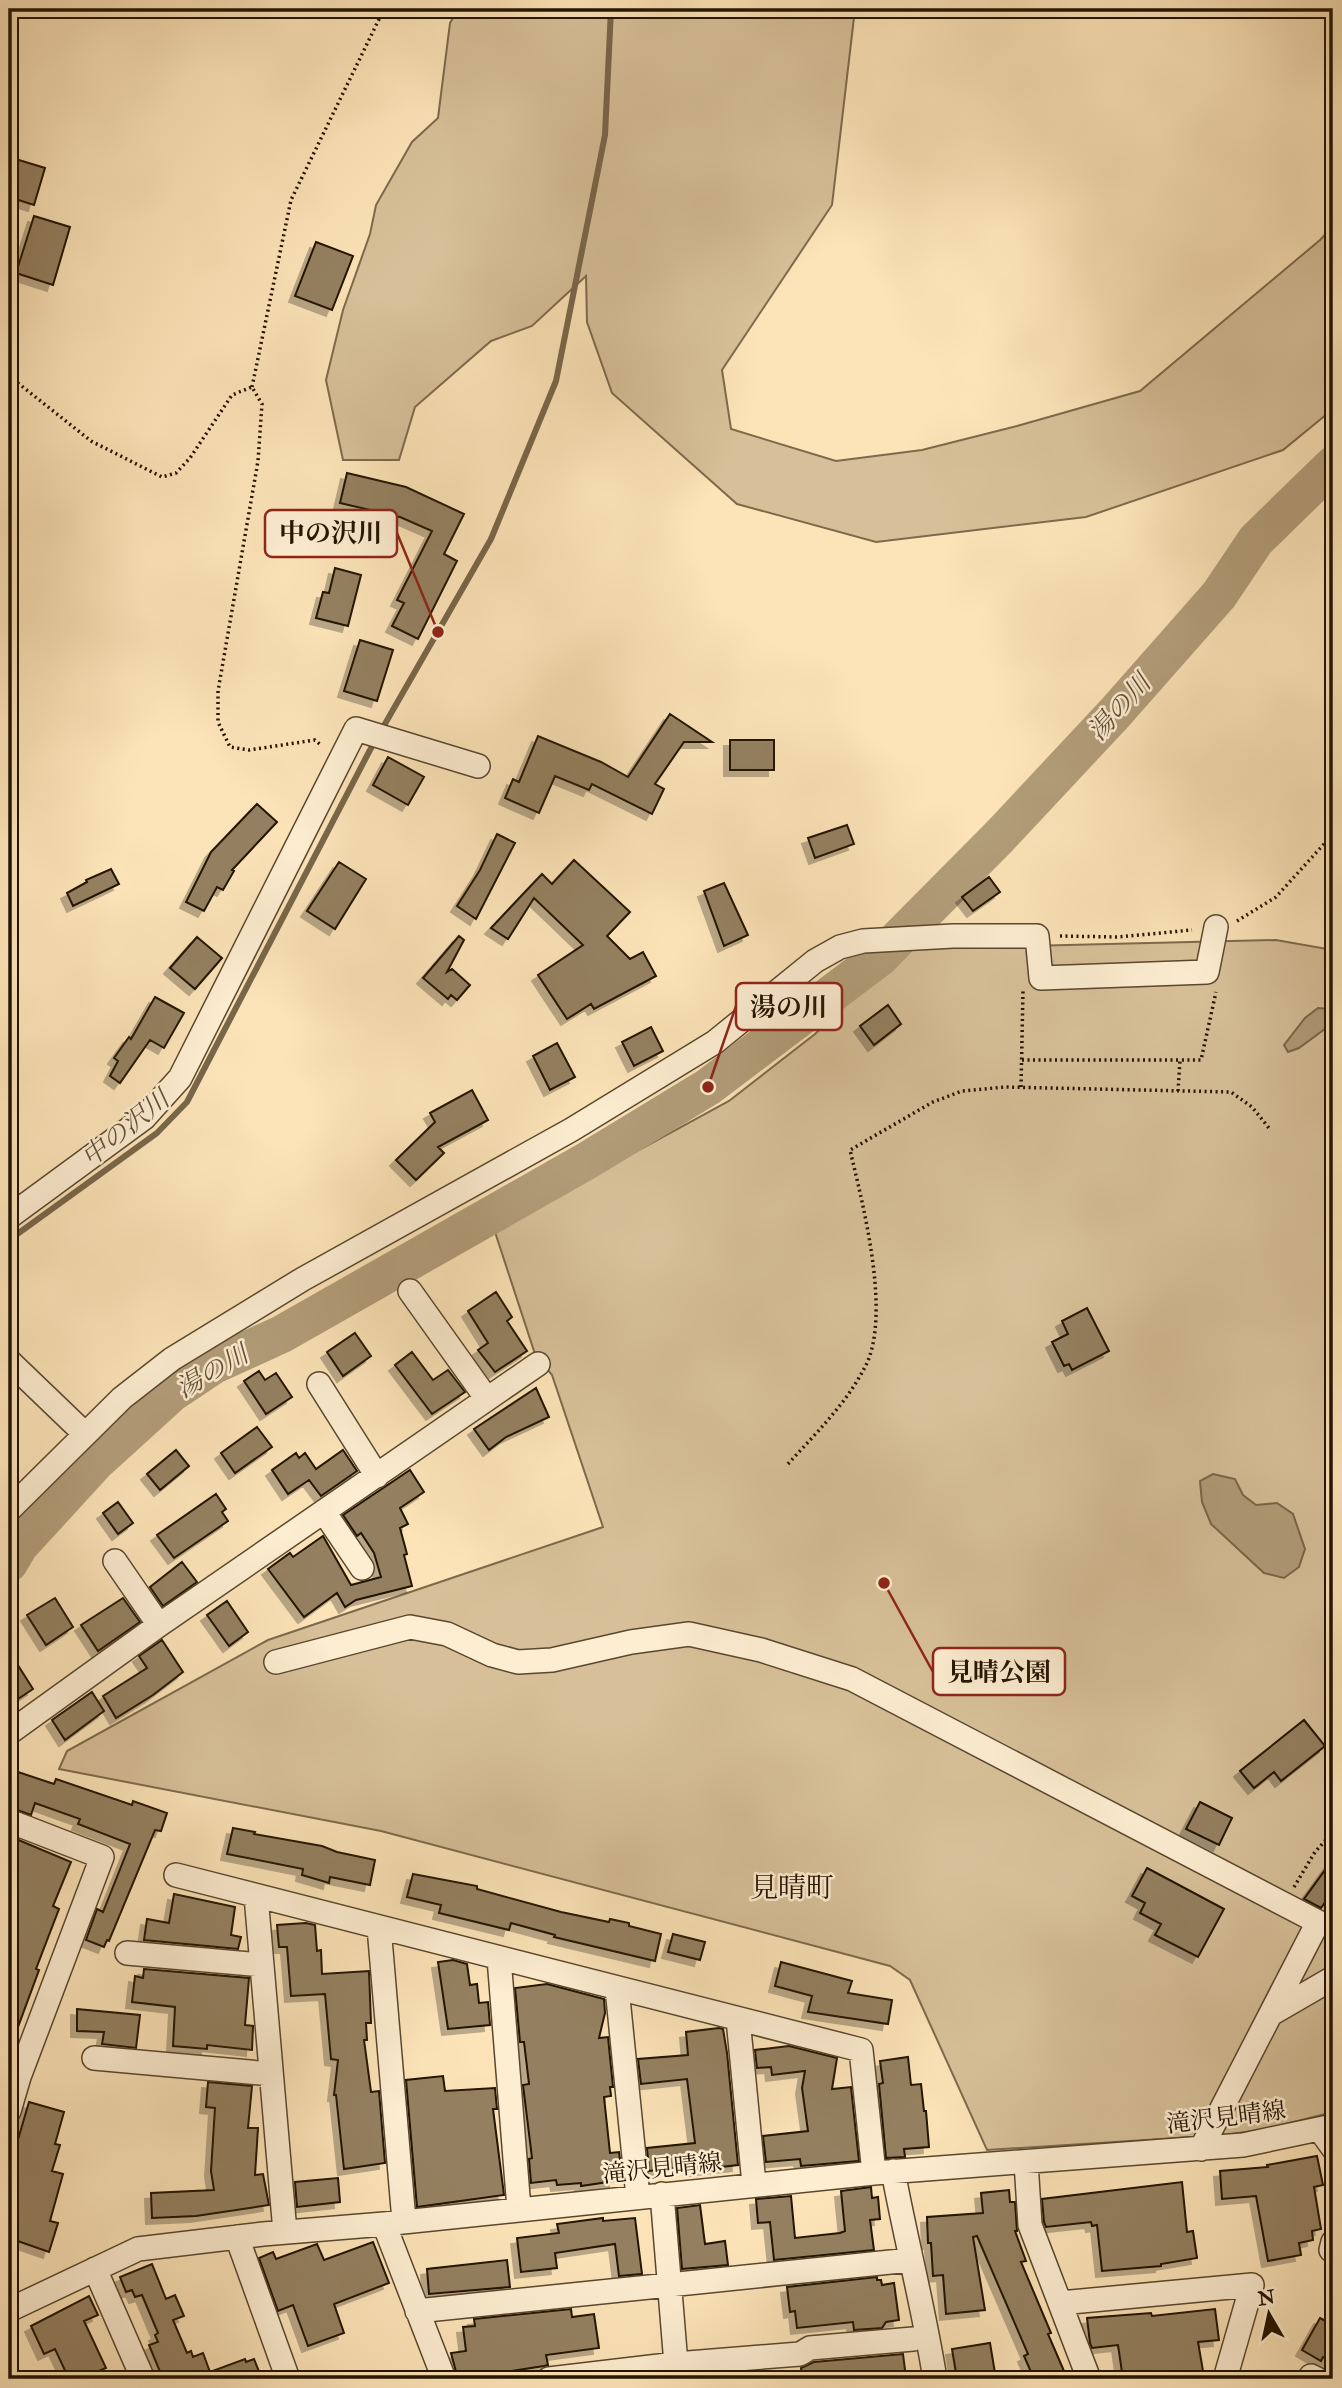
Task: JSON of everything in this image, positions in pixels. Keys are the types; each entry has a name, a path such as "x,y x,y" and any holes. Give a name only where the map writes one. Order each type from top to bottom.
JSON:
{"street":[{"path":"9,1217 144,1118 180,1078 338,763 371,734 478,766"},
{"path":"9,1510 122,1398 172,1359 303,1279 571,1130 715,1042 815,961 839,947 863,941 953,936 1037,936 1041,978 1207,972 1216,927"},
{"path":"410,1291 487,1399"},
{"path":"9,1361 85,1434"},
{"path":"9,1733 159,1625 538,1364"},
{"path":"319,1384 377,1476"},
{"path":"324,1512 362,1567"},
{"path":"115,1561 159,1625"},
{"path":"276,1662 410,1627 447,1634 492,1655 518,1662 552,1660 631,1642 689,1634 761,1650 852,1679 1285,1904 1326,1926 1271,2014 1201,2149"},
{"path":"9,1821 102,1857 14,2076 9,2111"},
{"path":"176,1875 861,2050 884,2172 910,2260 929,2339 935,2379"},
{"path":"256,1896 285,2232"},
{"path":"379,1927 393,2223 417,2311 444,2379"},
{"path":"127,1953 261,1965"},
{"path":"499,1958 519,2209"},
{"path":"1271,2014 1333,1978"},
{"path":"617,1988 638,2197"},
{"path":"738,2019 754,2184"},
{"path":"94,2058 271,2074"},
{"name":"滝沢見晴線","path":"9,2311 138,2249 754,2184 1201,2149 1329,2135"},
{"path":"1026,2162 1030,2225 1089,2379"},
{"path":"662,2194 676,2364"},
{"path":"237,2237 288,2379"},
{"path":"1333,2242 1333,2251"},
{"path":"417,2311 910,2260"},
{"path":"95,2269 143,2379"},
{"path":"1060,2303 1252,2285 1225,2379"},
{"path":"549,2379 676,2364 800,2354 810,2348 914,2339"}],"path":[{"path":"338,763 316,740 249,750 230,747 218,722 218,691 258,461 261,404 252,387 291,200 384,9"},
{"path":"9,376 91,441 162,477 176,473 190,458 232,395 252,387"},
{"path":"1037,936 1118,937 1233,923 1276,897 1333,834"},
{"path":"1022,1060 1201,1060 1219,983"},
{"path":"1021,1087 1023,991"},
{"path":"1178,1091 1180,1060"},
{"path":"788,1464 842,1404 867,1365 875,1326 874,1265 850,1150 933,1102 962,1091 1021,1087 1231,1092 1252,1107 1269,1128"},
{"path":"1285,1904 1315,1852 1333,1832"}],"shaded area":[{"path":"458,9 855,9 832,205 722,370 731,429 836,461 922,450 1140,391 1320,240 1333,226 1333,409 1283,450 1086,517 876,542 737,504 612,393 587,322 586,276 532,326 491,341 415,407 399,460 343,460 326,380 343,310 370,234 376,205 412,142 438,118 450,23"},
{"path":"1276,940 1333,950 1333,2112 1266,2129 1225,2135 987,2150 910,1980 890,1966 381,1831 59,1769 67,1751 268,1640 603,1527 552,1375 535,1354 494,1229 729,1101 815,1034 903,949"},
{"path":"1318,1008 1330,1009 1333,1012 1333,1023 1299,1048 1288,1052 1284,1045 1305,1018"},
{"path":"1213,1474 1235,1479 1243,1495 1256,1505 1277,1503 1293,1514 1305,1549 1299,1567 1284,1578 1264,1573 1211,1524 1202,1502 1200,1481"}],"building":[{"path":"9,157 45,168 34,205 9,197"},
{"path":"34,216 70,227 53,285 16,273"},
{"path":"316,242 353,256 332,310 295,296"},
{"path":"347,473 406,487 464,514 444,554 457,561 418,639 392,626 404,603 397,600 432,531 400,517 340,503"},
{"path":"335,568 361,575 348,626 316,618 323,592 329,593"},
{"path":"360,640 393,650 377,701 344,691"},
{"path":"670,714 712,742 684,742 655,784 664,789 652,814 592,784 589,790 555,776 539,813 505,798 513,779 519,782 538,736 601,762 628,777"},
{"path":"730,740 774,740 774,770 730,770"},
{"path":"388,757 424,777 408,805 373,785"},
{"path":"257,804 277,822 232,870 234,871 223,890 217,887 204,911 186,902 211,852"},
{"path":"847,825 854,844 815,858 808,838"},
{"path":"497,834 515,843 476,919 457,906 480,870"},
{"path":"574,860 630,912 607,936 630,959 643,952 656,976 594,1009 591,1004 567,1019 538,975 583,945 534,898 508,939 491,928 542,874 552,884"},
{"path":"339,862 366,879 335,929 307,911"},
{"path":"111,869 119,884 73,906 67,893 87,882 86,880"},
{"path":"989,877 1000,892 973,911 962,897"},
{"path":"724,883 748,935 724,946 704,891"},
{"path":"459,936 464,940 447,972 452,969 470,985 457,1000 451,995 448,999 423,978"},
{"path":"197,937 222,958 195,989 170,968"},
{"path":"155,997 184,1013 164,1048 150,1040 120,1083 110,1076 118,1061 114,1058 129,1037 131,1039"},
{"path":"888,1005 901,1024 874,1045 860,1026"},
{"path":"651,1027 663,1051 634,1066 622,1042"},
{"path":"557,1043 575,1077 550,1090 533,1056"},
{"path":"472,1090 488,1120 438,1147 444,1153 416,1180 396,1160 435,1122 430,1113"},
{"path":"496,1292 512,1317 507,1321 527,1351 495,1372 478,1350 488,1343 468,1311"},
{"path":"1087,1308 1109,1351 1072,1370 1069,1364 1064,1366 1052,1342 1068,1334 1062,1321"},
{"path":"355,1333 371,1356 343,1376 327,1352"},
{"path":"412,1352 433,1380 448,1370 465,1392 432,1414 395,1365"},
{"path":"259,1371 265,1380 276,1373 292,1397 266,1414 244,1381"},
{"path":"536,1388 549,1417 506,1437 489,1450 474,1429"},
{"path":"257,1427 272,1447 235,1473 221,1453"},
{"path":"176,1450 189,1466 160,1490 147,1474"},
{"path":"343,1450 357,1471 321,1496 309,1480 288,1494 272,1470 296,1453 299,1458 305,1453 316,1469"},
{"path":"410,1470 424,1492 400,1508 408,1524 400,1528 412,1586 356,1600 345,1607 337,1593 304,1617 268,1569 290,1553 293,1557 323,1536 351,1585 381,1577 374,1553 361,1533 357,1536 343,1515"},
{"path":"216,1494 226,1509 222,1512 228,1521 174,1558 157,1535"},
{"path":"118,1502 133,1523 118,1534 103,1513"},
{"path":"182,1562 197,1582 163,1606 150,1587"},
{"path":"55,1598 73,1627 46,1645 27,1615"},
{"path":"123,1598 140,1622 98,1651 81,1625"},
{"path":"227,1601 248,1632 229,1646 207,1615"},
{"path":"162,1640 183,1672 116,1718 103,1696 147,1668 139,1656"},
{"path":"9,1651 33,1689 9,1705"},
{"path":"92,1692 104,1711 65,1740 52,1720"},
{"path":"1304,1720 1325,1746 1281,1781 1274,1772 1254,1788 1240,1771"},
{"path":"15,1771 54,1784 56,1779 132,1805 133,1801 167,1813 161,1831 155,1830 109,1941 107,1940 104,1947 86,1940 97,1909 103,1912 130,1844 78,1824 80,1819 35,1803 31,1815 9,1807 9,1787"},
{"path":"1200,1802 1232,1818 1219,1845 1186,1829"},
{"path":"233,1828 375,1860 370,1885 330,1877 329,1883 302,1875 303,1869 227,1854"},
{"path":"9,1836 71,1862 53,1906 59,1909 11,2046 9,2046"},
{"path":"1333,1859 1333,1891 1321,1908 1304,1899"},
{"path":"1147,1868 1224,1909 1198,1957 1155,1935 1161,1924 1140,1913 1145,1903 1132,1896"},
{"path":"413,1874 477,1886 477,1889 561,1912 609,1922 610,1919 629,1923 629,1926 661,1934 655,1961 554,1937 555,1935 511,1923 509,1930 439,1913 441,1905 407,1897"},
{"path":"174,1894 235,1907 231,1935 241,1937 238,1949 144,1940 147,1919 169,1923"},
{"path":"277,1925 315,1925 317,1951 321,1950 322,1974 369,1971 371,2023 366,2023 367,2040 364,2040 371,2092 379,2091 385,2163 344,2169 334,2095 338,2060 331,2059 325,1994 291,1996 287,1947 279,1947"},
{"path":"673,1934 705,1942 700,1960 668,1952"},
{"path":"453,1960 467,1964 470,1985 477,1984 479,2003 488,2002 490,2025 448,2029 438,1962"},
{"path":"781,1962 852,1981 848,1993 892,2000 888,2024 808,2012 812,1996 775,1986"},
{"path":"144,1969 249,1978 245,2025 253,2026 252,2050 207,2045 207,2049 173,2046 175,2007 132,2002 135,1976 143,1978"},
{"path":"547,1984 604,1999 605,2013 599,2038 608,2037 613,2087 610,2087 611,2096 604,2097 610,2153 619,2152 622,2174 614,2175 615,2181 581,2186 581,2183 557,2185 556,2180 531,2183 529,2159 532,2158 523,2085 529,2084 524,2042 520,2042 515,1988"},
{"path":"77,2009 140,2015 136,2048 102,2044 104,2032 77,2031"},
{"path":"723,2029 727,2053 738,2165 649,2171 647,2148 695,2143 687,2079 641,2084 638,2059 688,2055 686,2032"},
{"path":"789,2046 837,2058 832,2089 851,2087 859,2161 801,2166 800,2159 766,2162 763,2136 808,2131 802,2088 805,2071 772,2075 771,2067 757,2068 755,2050"},
{"path":"908,2057 911,2085 921,2084 929,2147 904,2149 905,2157 886,2158 879,2084 883,2083 880,2061"},
{"path":"443,2076 445,2091 495,2088 497,2109 493,2109 504,2195 417,2207 406,2080"},
{"path":"208,2082 252,2086 248,2128 258,2128 255,2175 263,2174 269,2205 196,2216 152,2218 151,2193 214,2190 211,2171 215,2108 206,2107"},
{"path":"29,2102 64,2112 55,2144 60,2145 52,2171 63,2174 50,2221 58,2223 49,2252 9,2238 9,2186 15,2161 12,2160"},
{"path":"1317,2156 1323,2185 1314,2187 1321,2229 1312,2231 1313,2240 1299,2243 1301,2255 1268,2261 1256,2196 1222,2199 1220,2171 1268,2167 1267,2165"},
{"path":"338,2178 340,2202 297,2207 295,2182"},
{"path":"1182,2182 1187,2232 1193,2231 1197,2258 1161,2266 1102,2271 1097,2225 1092,2226 1091,2222 1046,2227 1044,2222 1042,2199"},
{"path":"871,2187 872,2198 878,2197 880,2219 870,2220 874,2250 774,2260 770,2222 758,2223 756,2199 791,2196 795,2238 845,2231 841,2191"},
{"path":"1009,2190 1010,2202 1015,2202 1015,2231 1026,2261 1021,2262 1064,2371 1043,2379 1034,2379 1024,2356 1028,2354 977,2236 973,2237 985,2310 946,2314 943,2275 933,2276 927,2217 983,2213 981,2193"},
{"path":"700,2205 705,2244 725,2241 728,2265 682,2269 677,2208"},
{"path":"603,2218 603,2221 635,2218 642,2274 619,2276 615,2244 555,2253 557,2268 521,2272 517,2238 559,2233 557,2224"},
{"path":"373,2242 389,2283 334,2304 344,2333 308,2346 293,2305 278,2311 259,2258 273,2252 276,2259 317,2244 324,2260"},
{"path":"507,2260 510,2287 429,2294 427,2269"},
{"path":"152,2264 166,2299 175,2295 184,2316 173,2320 187,2353 191,2351 193,2357 203,2353 210,2372 245,2359 246,2362 254,2359 262,2379 163,2379 149,2345 158,2342 155,2335 158,2333 142,2295 135,2297 132,2290 126,2292 120,2277"},
{"path":"877,2277 882,2285 894,2283 899,2320 886,2322 882,2328 854,2330 853,2322 797,2328 795,2311 790,2312 787,2287"},
{"path":"89,2296 98,2315 84,2321 106,2368 80,2379 69,2379 55,2349 44,2354 31,2326"},
{"path":"571,2309 572,2317 594,2314 599,2348 546,2355 548,2365 544,2366 458,2379 451,2353 466,2351 463,2327 475,2326 474,2319"},
{"path":"1215,2309 1219,2340 1198,2342 1203,2371 1159,2379 1123,2379 1118,2345 1092,2348 1090,2343 1087,2318 1151,2313 1152,2316"},
{"path":"1320,2318 1333,2325 1333,2362 1323,2357 1321,2361 1302,2350"},
{"path":"990,2343 996,2379 957,2379 952,2349"},
{"path":"903,2354 906,2378 802,2379 801,2368 814,2362"}],"waterway":[{"name":"中の沢川","path":"9,1240 157,1133 187,1102 370,750 491,539 556,381 605,135 611,9"},
{"name":"湯の川","path":"9,1563 19,1546 96,1462 172,1393 214,1365 282,1334 588,1160 708,1087 879,958 999,837 1115,713 1219,595 1256,540 1333,465"}],"place":[{"name":"中の沢川","path":"438,632"},
{"name":"湯の川","path":"708,1087"},
{"name":"見晴公園","path":"884,1583"}],"district":[{"name":"見晴町","path":"792,1887"}]}
